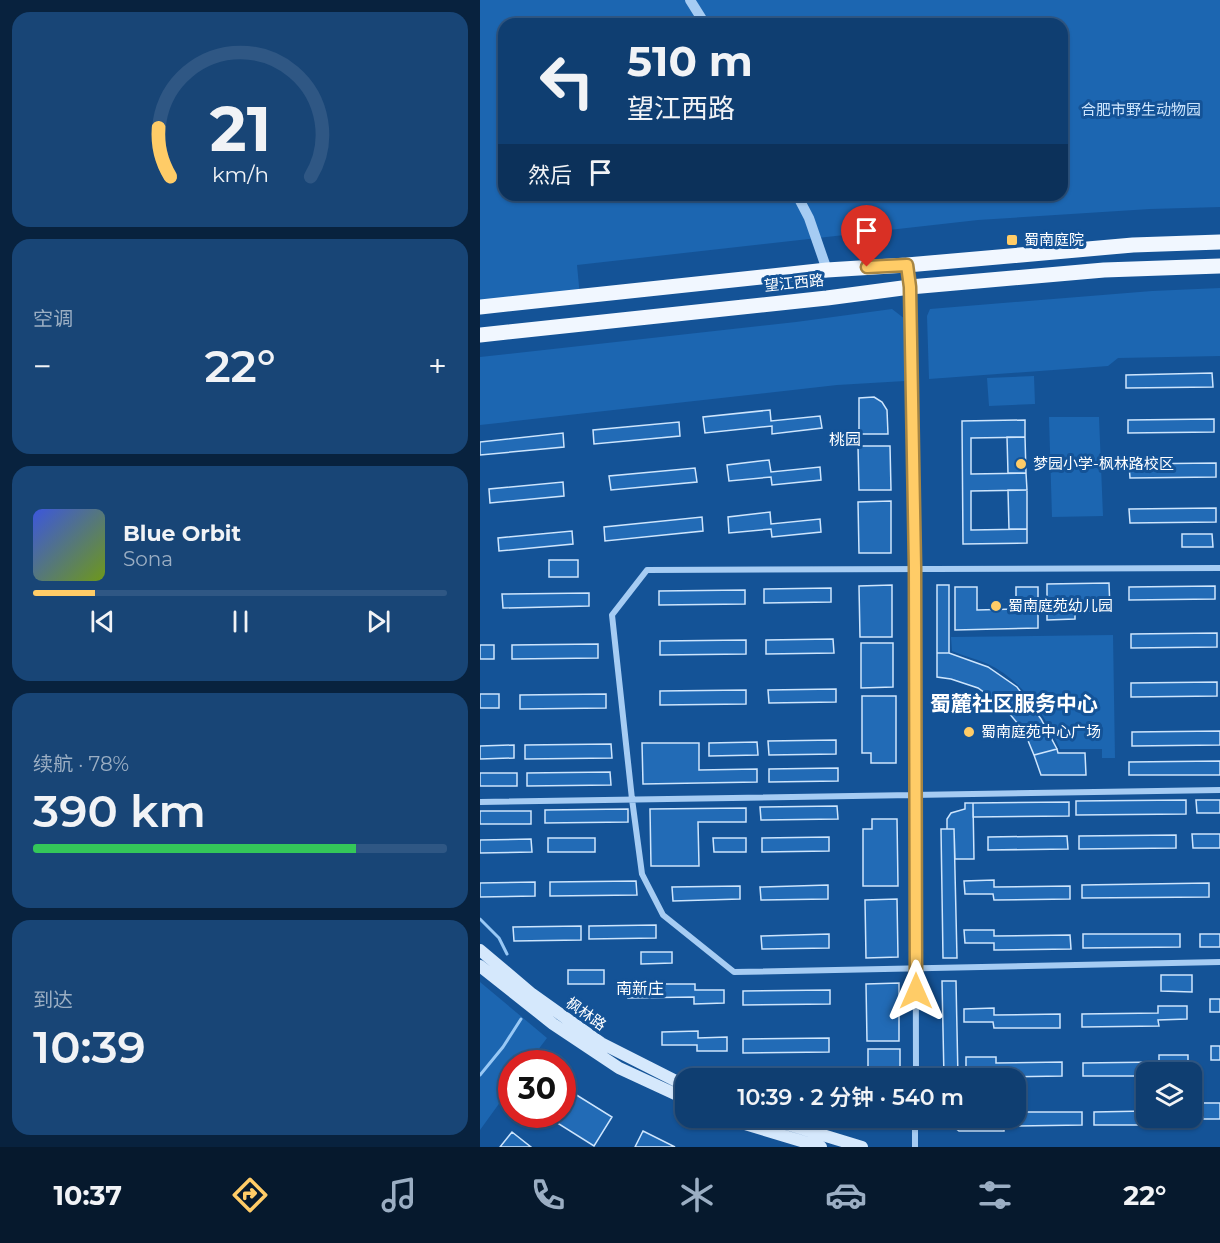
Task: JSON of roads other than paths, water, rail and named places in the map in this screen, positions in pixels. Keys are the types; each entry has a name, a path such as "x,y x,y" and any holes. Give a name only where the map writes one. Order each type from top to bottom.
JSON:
{"main road":[{"name":"望江西路","path":"480,307 827,270 1133,244 1220,242"},
{"name":"望江西路","path":"480,335 910,287 1104,270 1220,266"},
{"name":"枫林路","path":"480,950 532,994 601,1043 675,1080"},
{"name":"枫林路","path":"480,966 553,1024 619,1068 675,1094"},
{"path":"758,1128 821,1147"},
{"path":"800,1128 862,1147"}],"street":[{"path":"690,0 701,18"},
{"path":"800,201 809,218 827,270"},
{"path":"907,265 910,287 914,569 915,1068"},
{"path":"1220,568 647,570 612,615 642,874 663,915 734,972 1220,962"},
{"path":"480,802 916,793 1220,790"},
{"path":"915,1128 915,1147"}],"waterway":[{"path":"480,919 499,938 507,954"},
{"path":"480,1075 503,1047 521,1019"}],"place":[{"name":"蜀南庭院","path":"1012,240"},
{"name":"梦园小学-枫林路校区","path":"1021,464"},
{"name":"蜀南庭苑幼儿园","path":"996,606"},
{"name":"蜀南庭苑中心广场","path":"969,732"}],"district":[{"name":"桃园","path":"845,439"},
{"name":"蜀麓社区服务中心","path":"1014,704"},
{"name":"南新庄","path":"640,988"}],"park label":[{"name":"合肥市野生动物园","path":"1141,110"}]}
